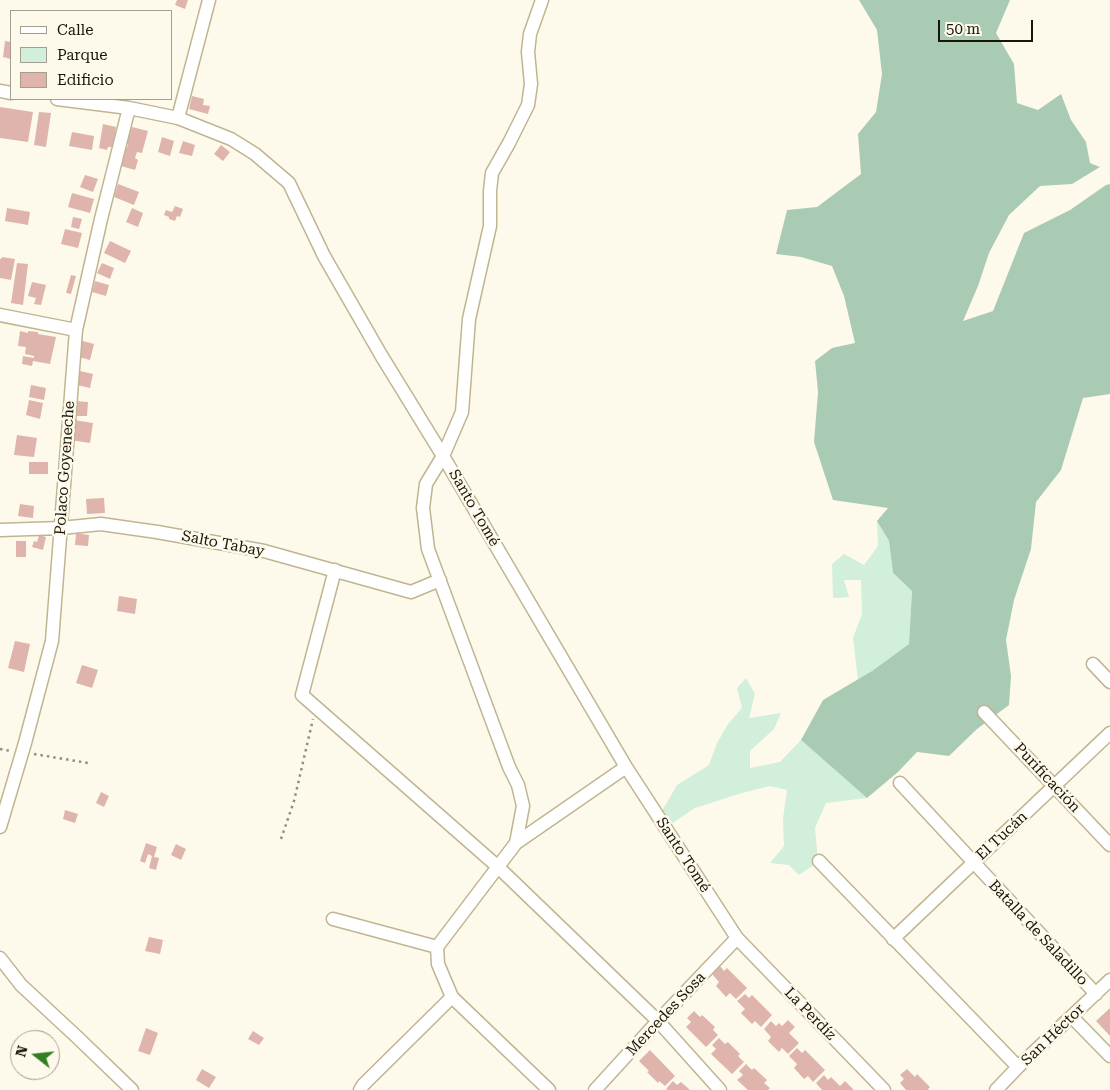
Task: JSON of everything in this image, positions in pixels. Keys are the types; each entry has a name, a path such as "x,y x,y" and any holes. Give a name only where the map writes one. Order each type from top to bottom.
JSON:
{"street":[{"path":"178,118 209,0"},
{"path":"516,843 523,806 518,785 509,767 428,549 422,508 426,484 443,456 462,412 469,320 490,226 492,173 528,105 530,34 542,0"},
{"name":"Santo Tomé","path":"65,100 129,108 178,118 231,139 256,154 289,183 324,256 381,355 443,456 626,767 737,938"},
{"name":"Polaco Goyeneche","path":"0,827 52,641 76,330 129,108"},
{"path":"0,315 76,330"},
{"name":"Salto Tabay","path":"0,530 61,528 101,524 264,550 411,592 440,580"},
{"path":"335,570 302,695 498,866 658,1021 720,1090"},
{"path":"1093,664 1110,682"},
{"name":"Purificación","path":"984,712 1110,845"},
{"name":"El Tucán","path":"893,939 1110,733"},
{"path":"549,1090 452,997 438,964 437,947 516,843 626,767"},
{"name":"Batalla de Saladillo","path":"900,783 1096,994"},
{"path":"819,861 1018,1067"},
{"path":"334,919 437,947"},
{"name":"Mercedes Sosa","path":"595,1090 737,938"},
{"name":"La Perdíz","path":"737,938 884,1090"},
{"path":"0,958 21,985 132,1090"},
{"name":"San Héctor","path":"998,1089 1018,1067 1110,980"},
{"path":"360,1090 362,1085 452,997"},
{"path":"1072,1017 1110,1056"}],"path":[{"path":"282,839 294,802 316,707"},
{"path":"0,749 88,763"}],"green space":[{"path":"859,0 1010,0 996,33 1014,64 1017,103 1038,110 1061,94 1071,120 1086,142 1090,163 1100,167 1072,184 1040,186 1009,215 989,253 978,286 963,321 993,311 1024,233 1070,210 1110,184 1110,394 1083,398 1061,470 1036,502 1031,549 1014,600 1006,640 1011,676 1009,705 977,729 949,756 917,752 898,772 867,798 801,740 823,700 872,671 909,644 912,591 893,573 889,541 877,521 888,508 833,500 814,442 818,392 815,361 832,348 855,343 844,296 832,266 801,257 776,254 787,210 817,207 861,174 858,134 876,112 882,74 877,30"},
{"path":"877,521 889,541 893,573 912,591 909,644 858,680 853,638 862,614 861,580 844,580 849,597 833,598 832,564 844,554 864,565 878,546"},
{"path":"746,678 755,694 749,718 781,713 774,729 750,751 750,768 780,762 801,740 867,798 826,803 815,828 818,862 799,875 789,865 770,863 784,846 783,819 787,790 770,786 742,793 695,808 671,824 659,816 677,785 709,765 717,743 728,724 742,708 737,688"}],"building":[{"path":"177,0 188,0 185,9 175,5"},
{"path":"5,41 10,42 10,59 3,57"},
{"path":"192,96 204,99 203,105 210,106 208,114 189,109"},
{"path":"0,107 33,112 28,142 0,138"},
{"path":"39,112 51,113 46,147 34,145"},
{"path":"103,124 116,127 113,147 108,147 107,150 99,148"},
{"path":"132,127 148,131 142,153 137,152 135,158 138,160 135,170 121,166 124,147 127,148 128,144 126,143"},
{"path":"72,132 94,136 92,150 69,146"},
{"path":"162,137 174,141 170,156 158,152"},
{"path":"183,141 195,145 192,156 179,153"},
{"path":"221,145 230,152 223,161 214,154"},
{"path":"85,175 98,179 93,192 80,187"},
{"path":"118,184 139,192 134,205 114,197"},
{"path":"72,193 94,199 90,213 68,207"},
{"path":"175,206 183,209 180,217 177,216 175,221 164,215 166,210 172,212"},
{"path":"7,208 30,212 28,225 5,221"},
{"path":"132,208 143,213 138,227 126,222"},
{"path":"73,217 82,219 79,229 71,227"},
{"path":"65,229 82,233 78,248 61,244"},
{"path":"110,241 131,251 125,263 104,253"},
{"path":"2,257 15,259 11,280 0,278 0,259"},
{"path":"17,263 28,264 23,305 11,303"},
{"path":"102,263 114,268 110,279 97,273"},
{"path":"71,275 76,276 71,294 66,293"},
{"path":"95,281 109,285 106,296 92,292"},
{"path":"32,282 46,285 41,305 34,304 36,298 28,296"},
{"path":"20,331 28,333 28,331 38,332 38,334 56,337 50,364 33,361 32,366 22,364 23,356 34,358 34,356 25,354 26,347 18,346"},
{"path":"79,340 94,344 90,360 75,356"},
{"path":"80,371 93,374 90,388 77,385"},
{"path":"31,385 46,388 44,400 29,397"},
{"path":"29,400 43,403 40,419 26,415"},
{"path":"75,401 88,402 87,416 74,416"},
{"path":"74,420 93,423 90,443 70,440"},
{"path":"17,435 37,438 34,457 14,455"},
{"path":"29,462 48,462 48,474 29,474"},
{"path":"104,498 105,513 87,514 86,499"},
{"path":"20,504 34,506 33,518 18,516"},
{"path":"76,533 89,535 88,546 75,545"},
{"path":"39,535 46,537 43,550 32,547 34,541 37,542"},
{"path":"16,541 26,541 26,557 16,557"},
{"path":"119,596 137,599 135,614 117,611"},
{"path":"15,641 30,644 24,672 8,668"},
{"path":"82,665 98,670 92,688 76,683"},
{"path":"101,792 109,796 104,807 96,803"},
{"path":"65,810 78,814 75,823 63,819"},
{"path":"146,843 157,847 154,857 159,858 156,870 149,868 152,856 148,854 145,863 140,861"},
{"path":"176,844 186,849 181,860 171,855"},
{"path":"149,937 163,940 160,954 145,951"},
{"path":"720,966 724,971 727,968 747,988 736,999 730,993 726,997 716,986 719,982 712,974"},
{"path":"745,994 749,998 752,995 772,1015 761,1027 755,1021 752,1024 741,1013 745,1009 737,1001"},
{"path":"1110,1008 1110,1036 1096,1021"},
{"path":"694,1011 700,1017 702,1015 715,1027 713,1030 718,1035 706,1047 686,1027 691,1022 687,1018"},
{"path":"788,1020 795,1027 789,1033 799,1043 788,1054 782,1048 779,1052 768,1041 771,1037 764,1029 771,1021 776,1026 779,1023 782,1026"},
{"path":"146,1028 158,1033 150,1055 138,1051"},
{"path":"253,1031 264,1038 259,1045 248,1039"},
{"path":"719,1038 725,1044 728,1042 740,1054 738,1056 744,1062 732,1074 711,1054 716,1049 712,1045"},
{"path":"797,1048 802,1053 805,1050 825,1070 813,1082 808,1076 804,1079 794,1068 797,1064 789,1056"},
{"path":"650,1050 675,1076 665,1086 659,1081 658,1083 639,1061"},
{"path":"746,1064 752,1070 754,1068 767,1080 764,1083 770,1088 768,1090 748,1090 737,1080 743,1075 739,1071"},
{"path":"202,1069 216,1077 209,1088 196,1080"},
{"path":"907,1069 915,1077 917,1074 930,1087 929,1090 906,1090 900,1083 904,1079 900,1075"},
{"path":"824,1075 828,1080 831,1077 840,1086 845,1081 854,1090 822,1090 816,1083"},
{"path":"673,1081 677,1085 681,1082 690,1090 666,1089"}]}
